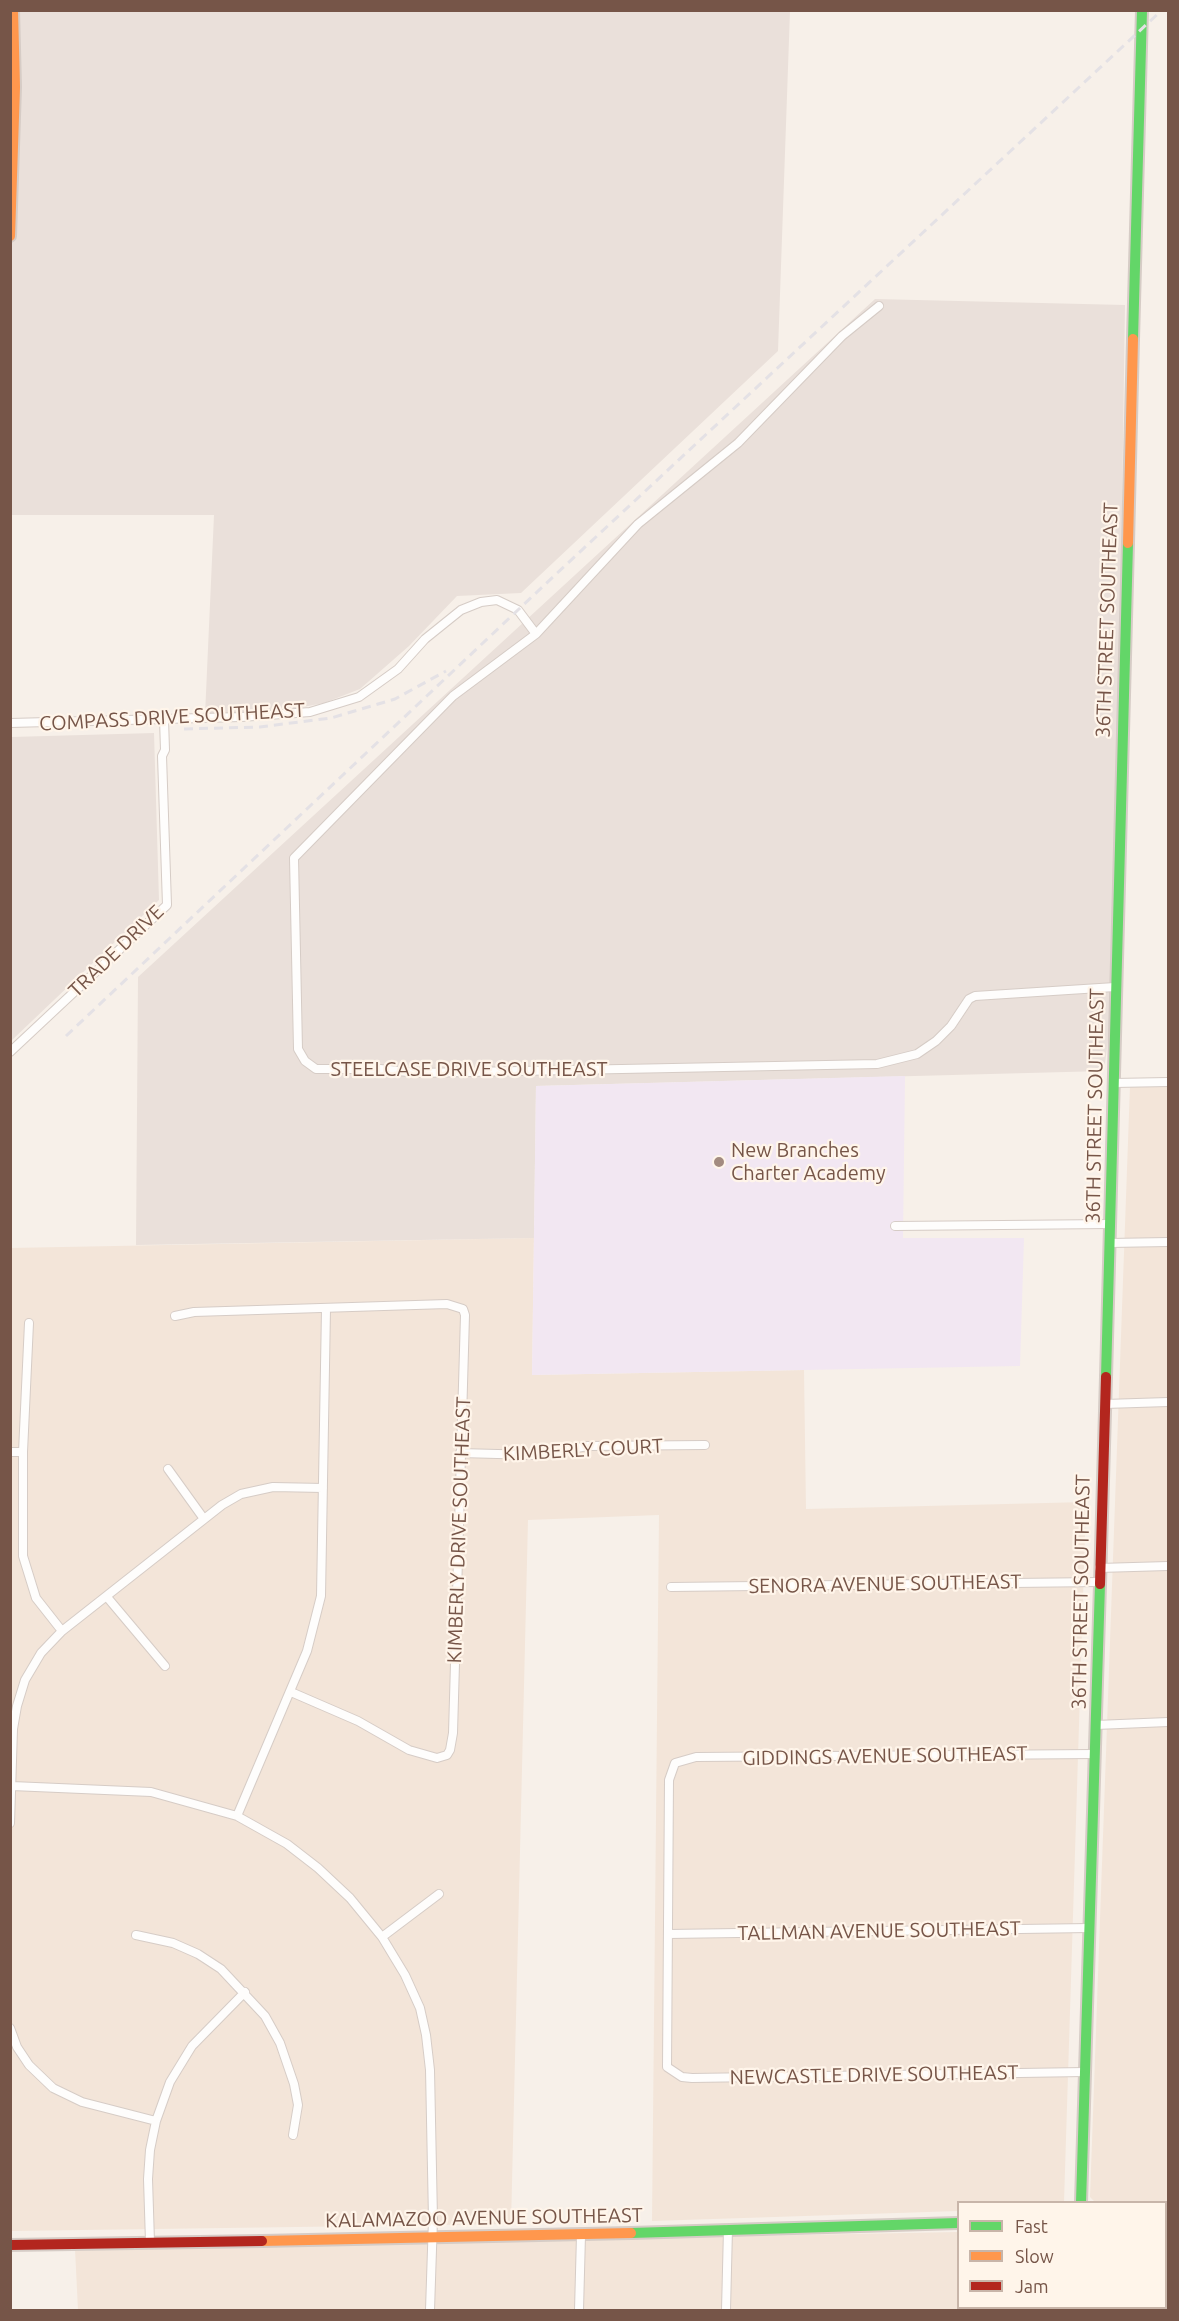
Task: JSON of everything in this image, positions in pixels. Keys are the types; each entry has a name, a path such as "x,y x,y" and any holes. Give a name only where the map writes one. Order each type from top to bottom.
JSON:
{"street":[{"path":"10,236 14,10"},
{"name":"36TH STREET SOUTHEAST","path":"1081,2201 1110,1243 1142,10"},
{"name":"STEELCASE DRIVE SOUTHEAST","path":"879,306 842,336 738,443 638,524 536,634 453,696 294,858 298,1049 305,1061 315,1069 380,1069 417,1073 877,1064 916,1054 936,1041 951,1026 969,999 975,996 1116,987"},
{"name":"COMPASS DRIVE SOUTHEAST","path":"10,723 310,712 359,697 398,669 425,639 461,610 481,602 497,600 518,610 536,634"},
{"name":"TRADE DRIVE","path":"10,1052 167,905 162,756 165,750 164,719"},
{"path":"1114,1083 1168,1082"},
{"path":"895,1226 1110,1224"},
{"path":"1110,1243 1168,1242"},
{"name":"KIMBERLY DRIVE SOUTHEAST","path":"291,1692 358,1721 410,1750 437,1758 447,1755 450,1750 453,1733 460,1453 466,1323 463,1309 447,1304 326,1309"},
{"path":"175,1316 194,1312 326,1309 321,1596 307,1651 237,1816"},
{"path":"29,1323 23,1452 23,1556 36,1598 62,1631"},
{"path":"1105,1404 1168,1402"},
{"name":"KIMBERLY COURT","path":"460,1453 535,1455 588,1446 705,1445"},
{"path":"10,1452 23,1452"},
{"path":"168,1469 204,1518"},
{"path":"10,1822 13,1729 24,1680 41,1653 62,1631 204,1518 241,1494 273,1487 323,1488"},
{"path":"1099,1568 1168,1566"},
{"name":"SENORA AVENUE SOUTHEAST","path":"671,1587 1099,1582"},
{"path":"107,1597 165,1666"},
{"path":"1096,1725 1168,1722"},
{"name":"GIDDINGS AVENUE SOUTHEAST","path":"668,1934 669,1780 675,1763 696,1757 1095,1754"},
{"path":"12,1786 151,1792 237,1816 287,1844 318,1868 350,1898 382,1937 405,1975 420,2008 426,2035 430,2070 432,2236 430,2310"},
{"path":"382,1937 439,1894"},
{"name":"TALLMAN AVENUE SOUTHEAST","path":"668,1934 1090,1928"},
{"name":"NEWCASTLE DRIVE SOUTHEAST","path":"668,1934 667,2067 682,2077 1085,2072"},
{"path":"136,1935 173,1943 198,1954 221,1969 245,1992 265,2016 288,2064 298,2105 293,2135"},
{"path":"150,2242 148,2179 156,2121 170,2082 192,2046 245,1992"},
{"path":"10,2028 17,2047 28,2065 53,2088 82,2102 156,2121"},
{"name":"KALAMAZOO AVENUE SOUTHEAST","path":"10,2245 580,2235 957,2223"},
{"path":"726,2310 728,2229"},
{"path":"579,2310 580,2235"}],"shaded area":[{"path":"10,11 790,11 778,351 521,593 457,596 409,646 360,689 324,703 271,713 205,715 214,515 11,515"},
{"path":"875,299 1125,305 1115,987 1104,1071 536,1086 534,1238 136,1245 138,977"},
{"path":"154,733 159,900 11,1041 11,737"},
{"name":"New Branches Charter Academy","path":"905,1076 903,1238 1024,1238 1020,1366 532,1375 536,1086"},
{"path":"1130,1086 1168,1086 1168,2202 1094,2201 1090,2197"},
{"path":"534,1238 532,1375 804,1370 806,1509 1086,1502 1064,2201 957,2201 957,2211 652,2221 659,1515 528,1520 511,2224 11,2231 10,1248"},
{"path":"957,2232 957,2309 995,2310 78,2310 75,2249"}],"railway":[{"path":"66,1036 554,576 1162,10"},
{"path":"184,729 260,727 331,718 395,699 446,671"}],"traffic: fast":[{"path":"1133,339 1142,10"},
{"path":"1106,1377 1128,543"},
{"path":"1081,2201 1100,1584"},
{"path":"631,2233 957,2223"}],"traffic: slow":[{"path":"10,236 15,87 13,10"},
{"path":"1128,543 1133,339"},
{"path":"262,2241 631,2233"}],"traffic: jam":[{"path":"1100,1584 1106,1377"},
{"path":"10,2245 262,2241"}],"place":[{"name":"New Branches Charter Academy","path":"719,1162"}]}
